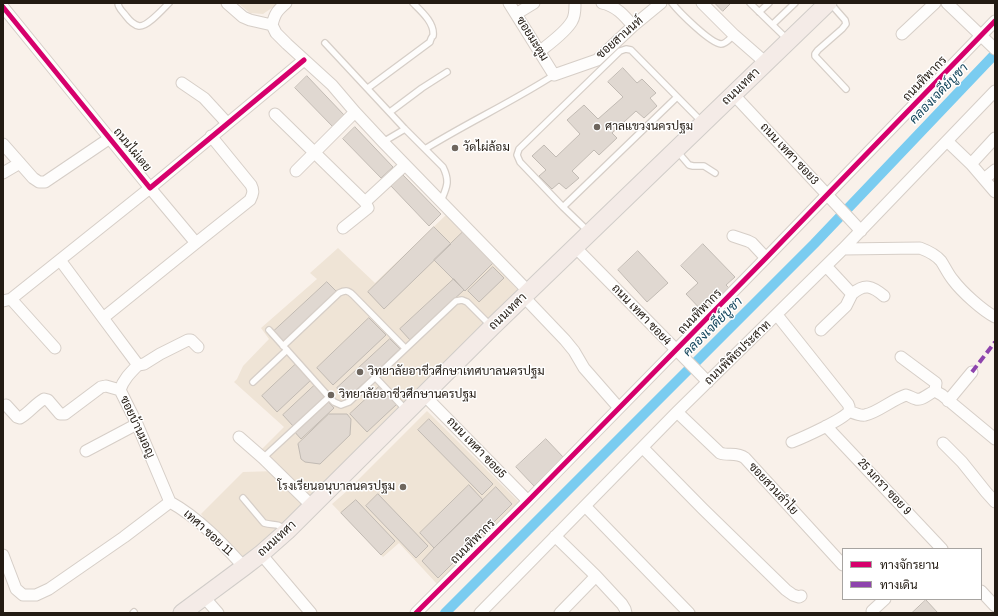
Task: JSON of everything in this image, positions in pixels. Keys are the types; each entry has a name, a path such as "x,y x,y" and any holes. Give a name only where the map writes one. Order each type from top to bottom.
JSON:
{"main road":[{"name":"ถนนเทศา","path":"182,613 261,554 287,531 575,247 829,3"}],"street":[{"path":"227,3 243,17 272,25"},
{"name":"ซอยมะตูม","path":"509,3 554,76"},
{"path":"516,14 534,3"},
{"path":"602,3 618,9 633,26"},
{"name":"ซอยสานนท์","path":"554,76 597,60 633,26 661,3"},
{"path":"702,3 766,64"},
{"path":"902,34 935,3"},
{"path":"947,3 988,42"},
{"path":"284,4 274,16 272,25 276,33 332,85 355,112 441,200 527,294 574,351 584,368 619,408"},
{"path":"540,52 565,30 572,21 575,13 575,5"},
{"name":"ถนนไผ่เตย","path":"3,7 150,188 304,60"},
{"name":"ถนนทิพากร","path":"416,613 619,408 679,353 766,258 831,199 988,42 995,21"},
{"path":"182,83 204,98 227,123"},
{"name":"ถนนพิพิธประสาท","path":"480,613 643,448 705,380 777,315 843,249 858,228 947,141 995,91"},
{"name":"ถนน เทศา ซอย3","path":"734,94 858,228"},
{"path":"296,171 355,112"},
{"path":"275,114 365,202 368,208 343,228"},
{"path":"103,318 250,200 253,195 251,185 211,136"},
{"path":"3,144 33,178 39,182 45,182 110,138"},
{"path":"971,164 995,138"},
{"path":"947,141 971,164 995,192"},
{"path":"3,173 20,163"},
{"path":"365,202 405,164"},
{"path":"984,179 995,170"},
{"path":"55,348 7,300 150,188 196,243"},
{"path":"732,236 748,241 766,258"},
{"name":"ถนน เทศา ซอย4","path":"575,247 705,380"},
{"path":"843,249 920,248 940,260 953,280 973,301 995,317"},
{"path":"60,260 138,365 144,364 188,340 191,340 198,347"},
{"path":"826,266 852,294"},
{"path":"821,330 846,306 852,294 858,289 866,286 874,288 884,296"},
{"path":"777,315 848,404 849,408 846,415 792,442"},
{"path":"901,357 936,383 935,391"},
{"name":"ซอยบ้านมอญ","path":"138,365 127,377 120,390 137,424 170,502"},
{"path":"948,401 972,372"},
{"path":"6,404 17,417 20,418 44,399 48,400 60,414 65,414 100,387 106,386 120,390"},
{"path":"849,411 863,415 872,413 898,397 906,395 920,399 935,391"},
{"path":"935,391 995,439"},
{"name":"ถนน เทศา ซอย5","path":"424,395 528,501"},
{"name":"ซอยสวนลำไย","path":"677,412 720,453 725,455 739,455 745,458 842,564"},
{"path":"86,451 137,424"},
{"name":"25 มกรา ซอย 9","path":"826,426 941,548"},
{"path":"239,437 263,458 312,506"},
{"path":"943,443 962,462 995,502"},
{"path":"643,448 786,590 793,595 798,597 801,596"},
{"path":"3,556 16,589 23,595 36,595 49,589 124,537 170,502"},
{"name":"เทศา ซอย 11","path":"170,502 207,528 244,567"},
{"path":"585,506 689,613"},
{"path":"556,536 622,604 626,613"},
{"path":"261,554 311,613"},
{"path":"560,613 596,576"},
{"path":"982,592 995,606"},
{"path":"204,597 218,613"},
{"path":"871,600 872,612"},
{"path":"872,612 884,600"}],"lane":[{"path":"118,3 118,6 128,18 137,26 142,26 147,24 169,3"},
{"path":"368,88 430,42 433,36 429,21 413,3"},
{"path":"672,3 680,13 712,41 721,44 726,42 734,35"},
{"path":"750,3 789,40"},
{"path":"759,12 769,3"},
{"path":"772,24 796,3"},
{"path":"829,3 845,20 846,24 818,50 815,56 846,89"},
{"path":"325,43 405,129 443,167 446,174 447,186 441,200"},
{"path":"590,234 562,207 520,162 517,155 519,149 620,51 626,49 631,50 704,124"},
{"path":"390,112 446,72"},
{"path":"425,149 554,76"},
{"path":"562,207 677,97"},
{"path":"383,142 405,129"},
{"path":"676,150 689,165 704,166 715,173"},
{"path":"252,382 338,293 343,290 348,291 353,295 405,348"},
{"path":"269,330 329,397 334,402 341,405 349,402 456,301 462,300 467,302 492,328"},
{"path":"375,377 408,411"},
{"path":"263,458 329,397"},
{"path":"243,498 264,523 281,525 287,531"}],"shaded area":[{"path":"238,3 279,3 263,14 250,13"},
{"name":"วิทยาลัยอาชีวศึกษานครปฐม","path":"446,215 520,292 241,564 201,514 243,472 277,471 257,454 284,427 234,382 243,366 269,339 261,328 317,279 310,273 338,248 375,283"},
{"path":"427,411 519,502 437,584 399,543 383,557 332,504 347,491"}],"building":[{"path":"715,3 731,3 723,11"},
{"name":"ศาลแขวงนครปฐม","path":"623,68 637,83 642,79 656,93 650,98 657,106 644,118 636,111 612,133 617,138 599,155 594,150 572,171 579,178 566,189 559,183 552,189 539,176 546,170 532,156 544,145 556,157 580,134 567,120 584,105 598,119 623,97 608,82"},
{"path":"307,76 345,116 333,127 295,88"},
{"path":"355,127 393,167 381,178 343,139"},
{"path":"403,175 441,214 429,226 391,186"},
{"path":"434,227 451,244 384,309 368,292"},
{"path":"463,232 493,263 465,291 434,260"},
{"path":"703,244 735,277 726,285 731,290 706,315 686,294 698,283 681,266"},
{"path":"638,251 668,283 647,302 618,270"},
{"path":"493,267 504,278 479,302 468,291"},
{"path":"454,279 464,290 410,340 400,329"},
{"path":"327,282 337,292 284,342 273,332"},
{"path":"369,318 386,335 333,385 317,368"},
{"path":"390,339 400,349 347,399 337,388"},
{"path":"296,364 311,380 277,412 262,396"},
{"path":"315,385 326,396 293,426 283,415"},
{"path":"380,386 397,404 367,432 350,414"},
{"path":"326,399 334,408 301,439 293,430"},
{"path":"329,414 347,414 351,419 350,435 320,464 305,462 301,459 298,444"},
{"path":"429,419 493,484 482,495 418,430"},
{"path":"546,439 564,458 534,486 516,467"},
{"path":"469,485 483,500 434,548 420,533"},
{"path":"496,487 512,504 438,578 422,561"},
{"path":"378,494 428,546 416,558 366,506"},
{"path":"356,500 395,541 381,555 341,513"},
{"path":"926,600 938,613 912,613"}],"waterway":[{"name":"คลองเจดีย์บูชา","path":"445,613 814,244 995,54"}],"marked path":[{"path":"972,372 995,342"}],"cycle path":[{"path":"3,7 150,188 304,60"},
{"path":"416,613 766,258 995,21"}],"place":[{"name":"ศาลแขวงนครปฐม","path":"597,127"},
{"name":"วัดไผ่ล้อม","path":"455,148"},
{"name":"วิทยาลัยอาชีวศึกษาเทศบาลนครปฐม","path":"360,372"},
{"name":"วิทยาลัยอาชีวศึกษานครปฐม","path":"331,395"},
{"name":"โรงเรียนอนุบาลนครปฐม","path":"403,487"}]}
